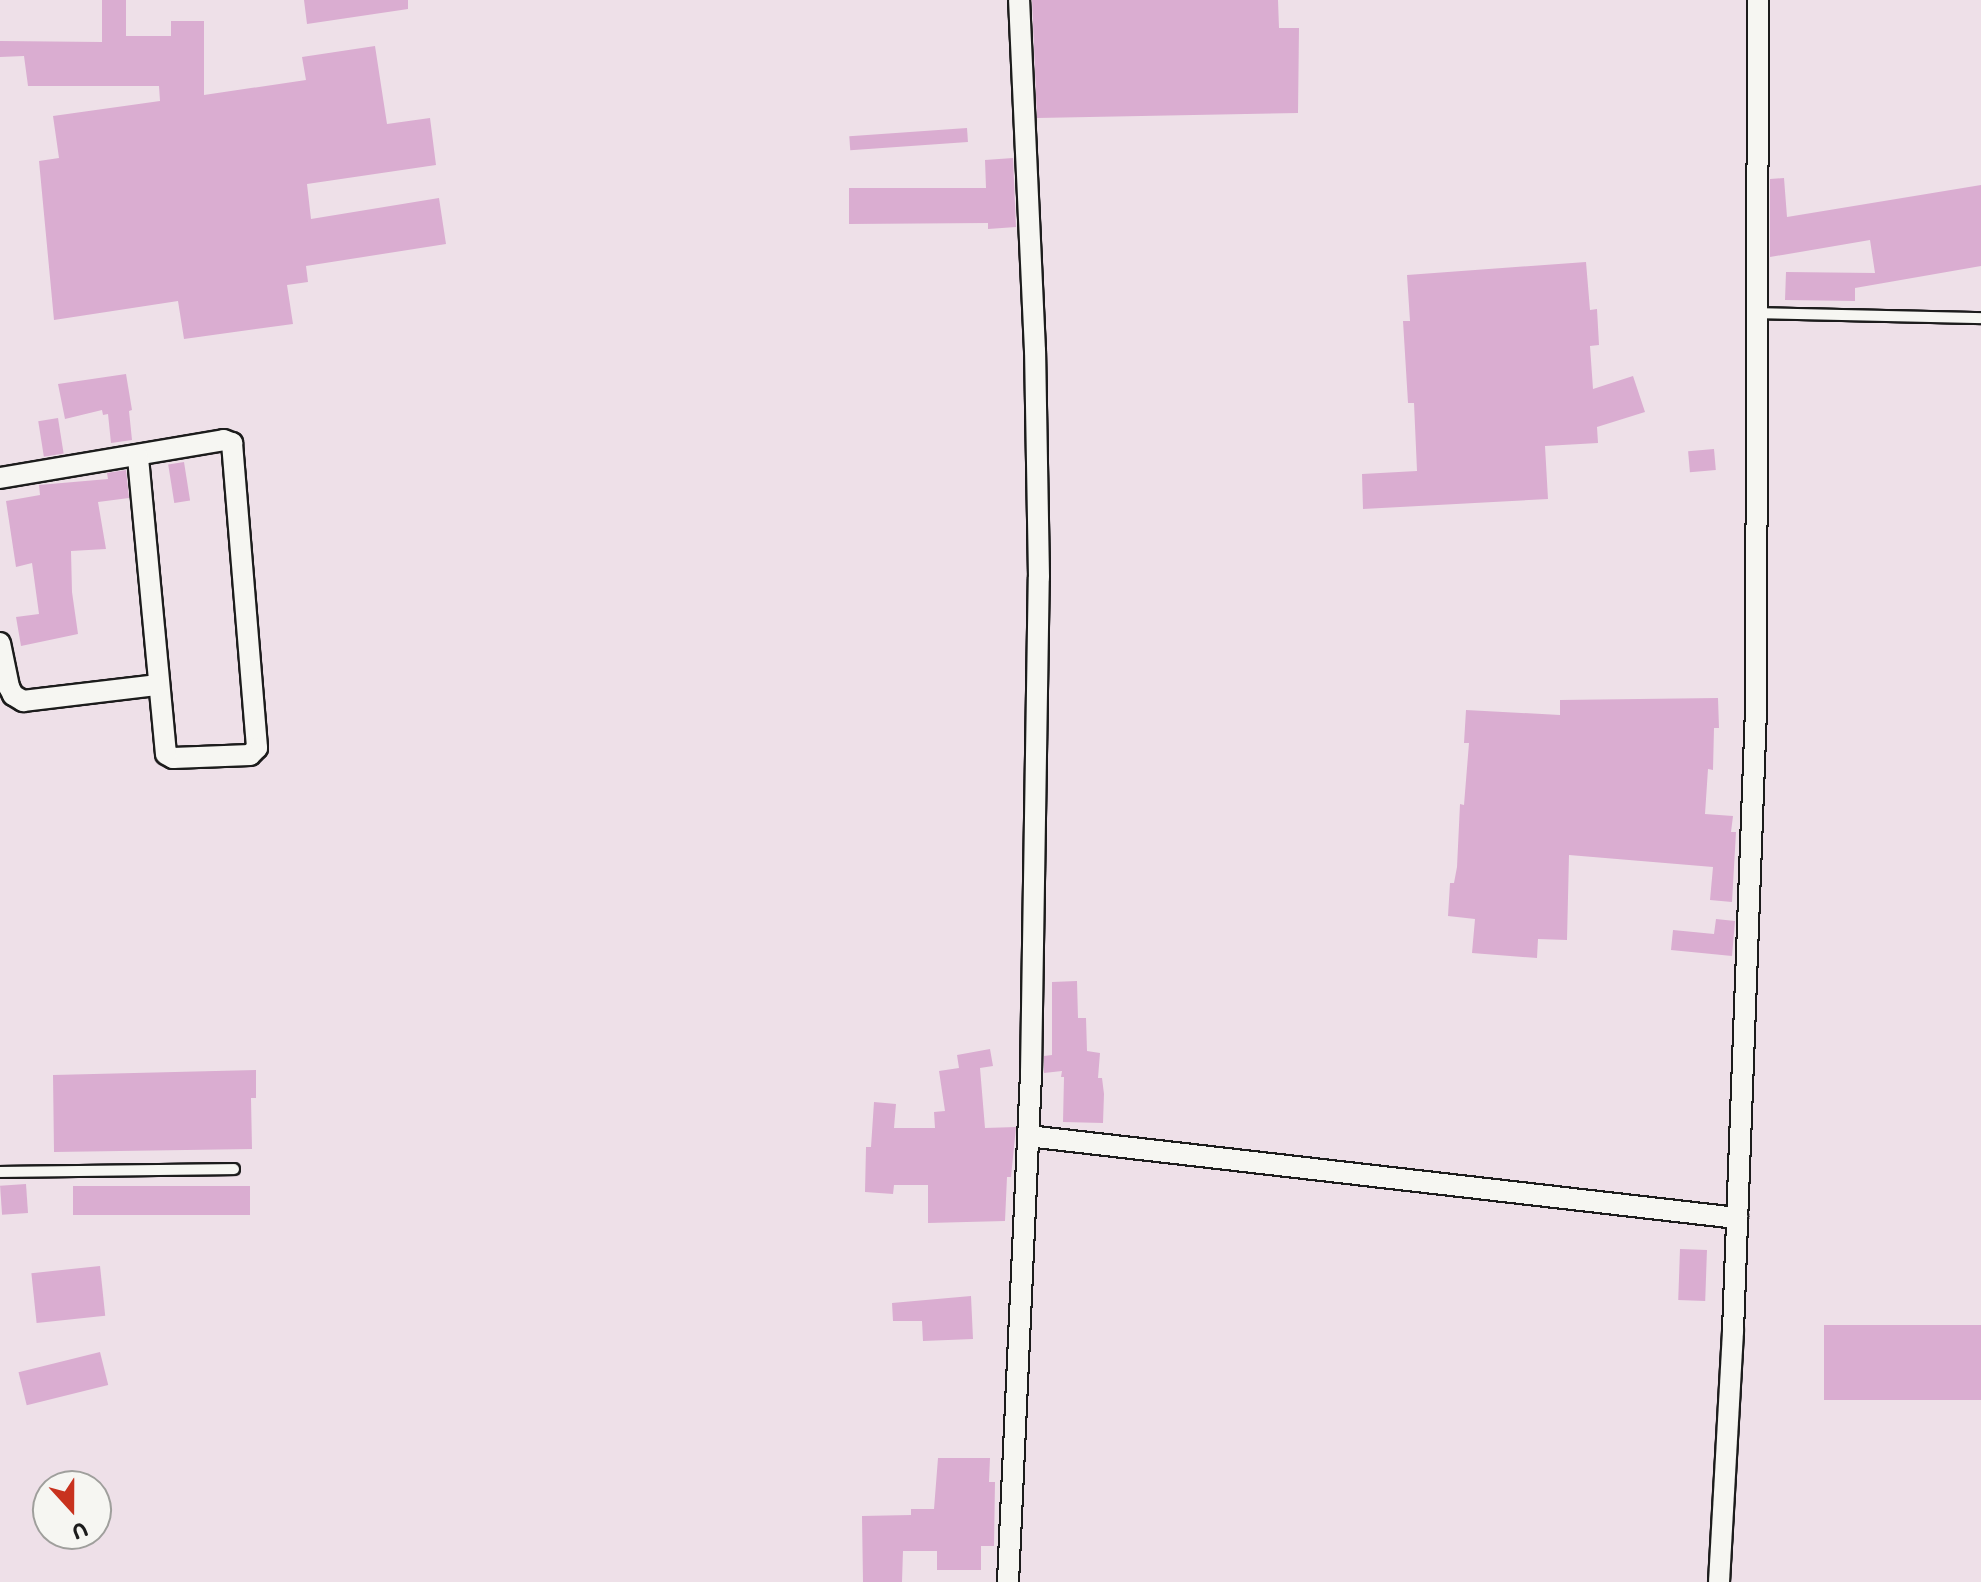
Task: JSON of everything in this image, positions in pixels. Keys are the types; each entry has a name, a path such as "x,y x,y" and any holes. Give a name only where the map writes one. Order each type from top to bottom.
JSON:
{"street":[{"path":"1008,1582 1028,1136 1039,472 1019,0"},
{"path":"1719,1582 1737,1218 1756,710 1758,0"},
{"path":"0,478 224,440 232,443 236,451 255,753 173,758 166,754 138,456"},
{"path":"0,643 9,687 13,695 23,701 158,685"},
{"path":"1028,1136 1737,1218"}],"lane":[{"path":"1758,313 1981,318"},
{"path":"0,1172 234,1169"}],"building":[{"path":"102,0 126,0 126,36 171,36 171,21 204,21 204,95 306,80 302,57 375,46 387,124 430,118 436,165 307,184 311,219 439,198 446,244 306,266 308,282 287,285 293,324 184,339 178,301 54,320 39,161 59,158 53,116 160,101 159,86 28,86 24,56 0,57 0,41 102,42"},
{"path":"304,0 408,0 408,9 307,24"},
{"path":"1032,0 1278,0 1279,28 1299,28 1298,113 1037,118"},
{"path":"967,128 968,142 850,150 849,136"},
{"path":"1013,158 1016,227 988,229 988,223 849,224 849,188 986,188 985,160"},
{"path":"1784,178 1787,217 1981,185 1981,266 1855,288 1855,301 1785,300 1786,272 1875,273 1870,240 1770,257 1770,179"},
{"path":"1586,262 1590,310 1597,309 1599,345 1590,346 1593,389 1633,376 1645,412 1597,427 1598,443 1545,446 1548,499 1363,509 1362,474 1417,471 1414,403 1408,403 1403,321 1410,321 1407,275"},
{"path":"126,374 132,410 129,411 132,440 111,443 108,414 103,415 102,410 65,419 58,384"},
{"path":"58,418 64,454 44,457 38,421"},
{"path":"1714,449 1716,470 1690,472 1688,451"},
{"path":"184,462 190,501 174,503 168,465"},
{"path":"126,470 129,498 98,502 106,549 71,551 72,592 78,634 21,646 16,617 39,614 32,563 16,567 6,501 40,495 39,485 108,479 107,473"},
{"path":"1718,698 1719,728 1714,728 1713,770 1708,769 1705,814 1733,816 1731,832 1736,832 1732,902 1710,900 1713,867 1569,855 1567,940 1538,939 1537,958 1472,953 1475,919 1448,916 1450,883 1454,883 1457,867 1460,804 1464,805 1469,743 1464,743 1466,710 1560,715 1560,700"},
{"path":"1716,919 1735,921 1732,956 1671,950 1673,930 1714,934"},
{"path":"1077,981 1078,1018 1086,1018 1087,1051 1100,1053 1098,1078 1102,1078 1104,1094 1103,1123 1063,1122 1062,1071 1044,1073 1044,1056 1052,1055 1052,982"},
{"path":"990,1049 993,1066 980,1068 985,1128 1016,1127 1011,1177 1007,1177 1005,1221 928,1223 928,1185 894,1185 893,1194 865,1192 866,1147 871,1147 874,1102 896,1104 894,1128 935,1128 934,1112 945,1111 939,1071 959,1068 957,1055"},
{"path":"256,1070 256,1098 251,1098 252,1149 54,1152 53,1075"},
{"path":"26,1184 28,1213 2,1215 0,1186"},
{"path":"73,1186 250,1186 250,1215 73,1215"},
{"path":"1680,1249 1707,1250 1705,1301 1678,1300"},
{"path":"100,1266 105,1316 37,1323 31,1273"},
{"path":"971,1296 973,1339 923,1341 922,1321 893,1321 892,1303"},
{"path":"1824,1325 1981,1325 1981,1400 1824,1400"},
{"path":"100,1352 108,1385 27,1405 18,1372"},
{"path":"938,1458 990,1458 989,1482 995,1482 994,1546 981,1546 981,1570 937,1570 937,1551 903,1551 902,1582 863,1582 862,1516 911,1515 911,1509 934,1509"}]}
